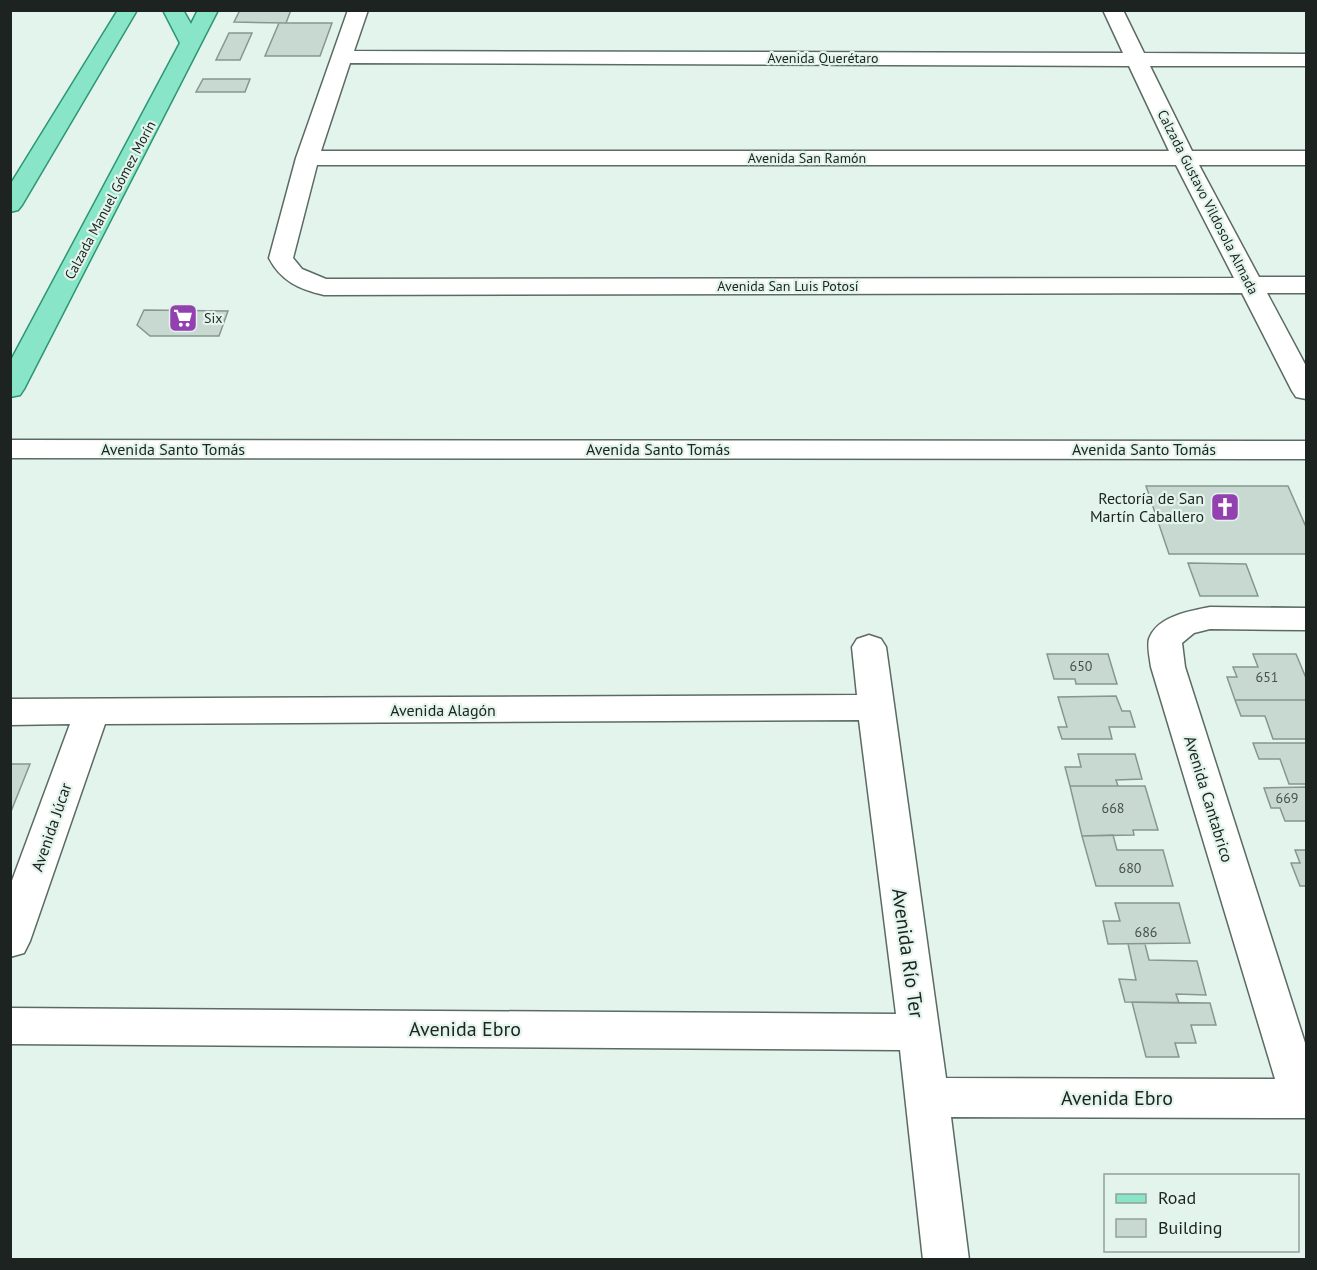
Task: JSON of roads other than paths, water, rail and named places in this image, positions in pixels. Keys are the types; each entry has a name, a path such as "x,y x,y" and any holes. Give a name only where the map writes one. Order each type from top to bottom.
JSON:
{"main road":[{"path":"14,194 128,10"},
{"path":"173,10 191,44"},
{"name":"Calzada Manuel Gómez Morín","path":"10,389 208,10"}],"street":[{"path":"307,158 358,10"},
{"name":"Calzada Gustavo Vildosola Almada","path":"1113,10 1183,157 1306,391"},
{"name":"Avenida Querétaro","path":"340,57 1306,60"},
{"name":"Avenida San Ramón","path":"307,158 1306,158"},
{"name":"Avenida San Luis Potosí","path":"307,158 281,258 287,270 301,280 324,287 1306,285"},
{"name":"Avenida Santo Tomás","path":"10,449 1306,450"},
{"name":"Avenida Cantabrico","path":"1304,1099 1168,667 1164,640 1182,624 1210,618 1306,619"},
{"name":"Avenida Río Ter","path":"870,647 874,707 919,1032 946,1260"},
{"name":"Avenida Alagón","path":"10,712 874,707"},
{"name":"Avenida Júcar","path":"10,941 91,713"},
{"name":"Avenida Ebro","path":"10,1026 919,1032"},
{"name":"Avenida Ebro","path":"927,1097 1304,1099"}],"place":[{"name":"Six","path":"183,318"},
{"name":"Rectoría de San Martín Caballero","path":"1225,507"}]}
